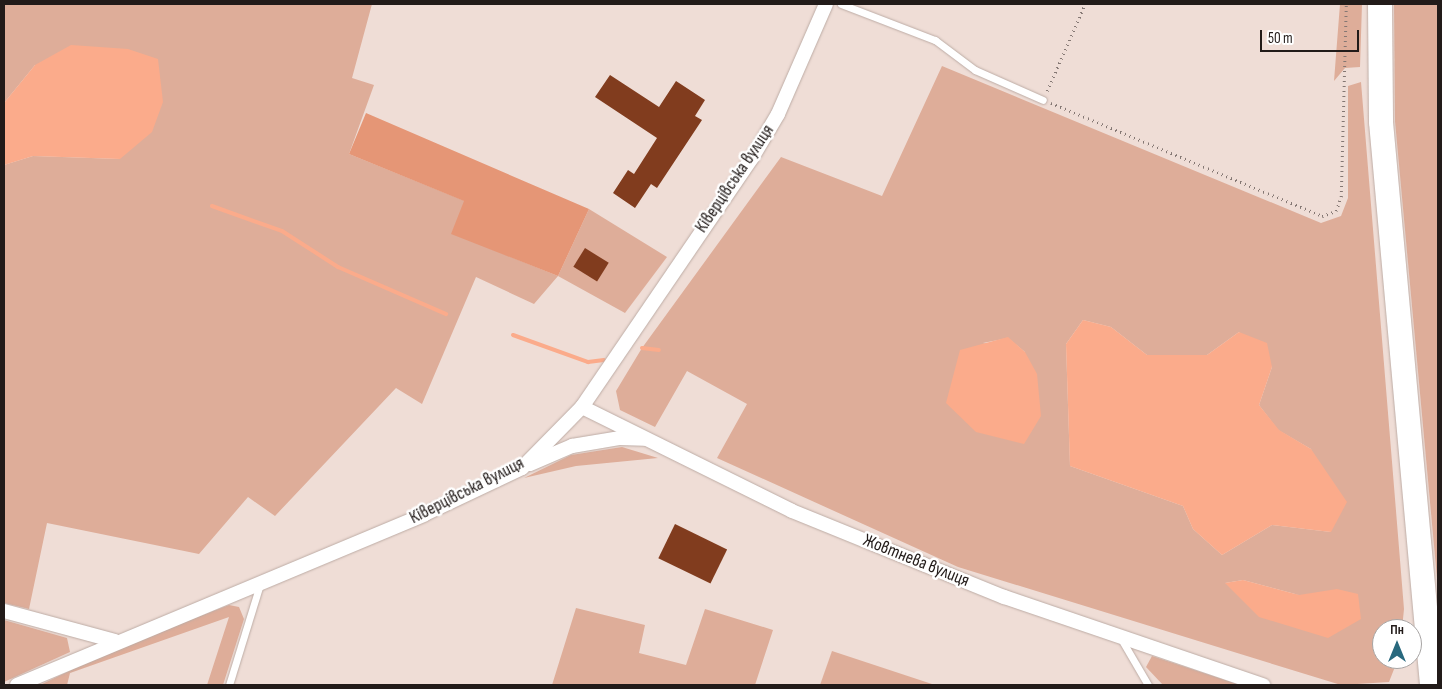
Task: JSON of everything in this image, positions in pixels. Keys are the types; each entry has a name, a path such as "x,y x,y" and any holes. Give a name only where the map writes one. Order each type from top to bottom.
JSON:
{"highway":[{"path":"1380,4 1381,122 1432,685"}],"street":[{"name":"Ківерцівська вулиця","path":"17,685 115,641 260,584 522,468 582,408 752,158 778,114 826,4"},
{"name":"Жовтнева вулиця","path":"582,408 654,440 792,511 1004,597 1264,685"},
{"path":"522,468 572,446 620,438 654,440"},
{"path":"4,611 115,641"}],"lane":[{"path":"841,4 936,40 975,70 1043,100"},
{"path":"229,685 260,584"},
{"path":"1120,637 1148,685"}],"path":[{"path":"1085,4 1043,100 1322,216 1336,211 1341,197 1346,4"}],"shaded area":[{"path":"4,4 372,4 352,78 374,85 349,154 465,201 452,233 558,276 534,304 476,277 422,404 396,388 275,516 248,497 199,554 47,523 29,609 4,603 4,165 33,156 120,159 35,65 4,103"},
{"path":"1340,4 1362,4 1360,67 1345,68 1334,81"},
{"path":"1394,4 1438,4 1438,589 1395,121"},
{"path":"71,45 128,49 158,59 163,102 152,132 120,159 33,156 4,165 4,103 35,65"},
{"path":"942,66 1321,223 1341,216 1348,198 1348,86 1361,82 1404,609 1403,619 1372,619 1372,669 1394,669 1389,682 1341,685 958,567 717,458 747,404 687,371 655,427 620,410 616,391 642,348 781,157 882,196","holes":["1083,320 1111,327 1147,355 1207,355 1239,332 1272,367 1259,405 1278,430 1311,449 1331,532 1272,525 1222,555 1193,529 1183,506 1070,466 1066,344","1008,338 1025,352 983,343","1243,580 1299,595 1225,583"]},
{"path":"366,113 589,209 558,276 451,234 464,201 349,154"},
{"path":"589,209 667,257 625,313 558,276"},
{"path":"1083,320 1111,327 1147,355 1207,355 1239,332 1267,343 1272,367 1259,405 1279,430 1311,449 1347,502 1331,532 1272,525 1222,555 1193,529 1183,506 1070,466 1066,344"},
{"path":"1008,337 1025,352 1037,374 1041,416 1024,444 976,432 946,403 960,350"},
{"path":"622,447 658,458 576,466 524,478 571,455"},
{"path":"1243,580 1299,595 1337,589 1358,594 1361,619 1328,638 1259,617 1225,583"},
{"path":"229,605 239,607 244,619 223,685 207,685 229,617 70,673 67,685 40,685 117,648"},
{"path":"576,608 645,625 639,653 686,665 705,609 773,630 755,685 552,685"},
{"path":"4,620 67,638 70,652 4,682"},
{"path":"832,651 935,685 820,685"},
{"path":"1152,656 1240,685 1163,685 1146,667"}],"building":[{"path":"610,75 659,107 676,81 705,100 695,116 702,120 657,188 651,184 635,208 613,193 628,170 634,174 657,138 595,97"},
{"path":"585,248 609,263 597,281 573,267"},
{"path":"675,524 727,549 710,584 658,558"}],"waterway":[{"path":"212,206 282,231 338,267 446,314"},
{"path":"513,335 588,362 604,360"},
{"path":"642,348 659,350"}]}
